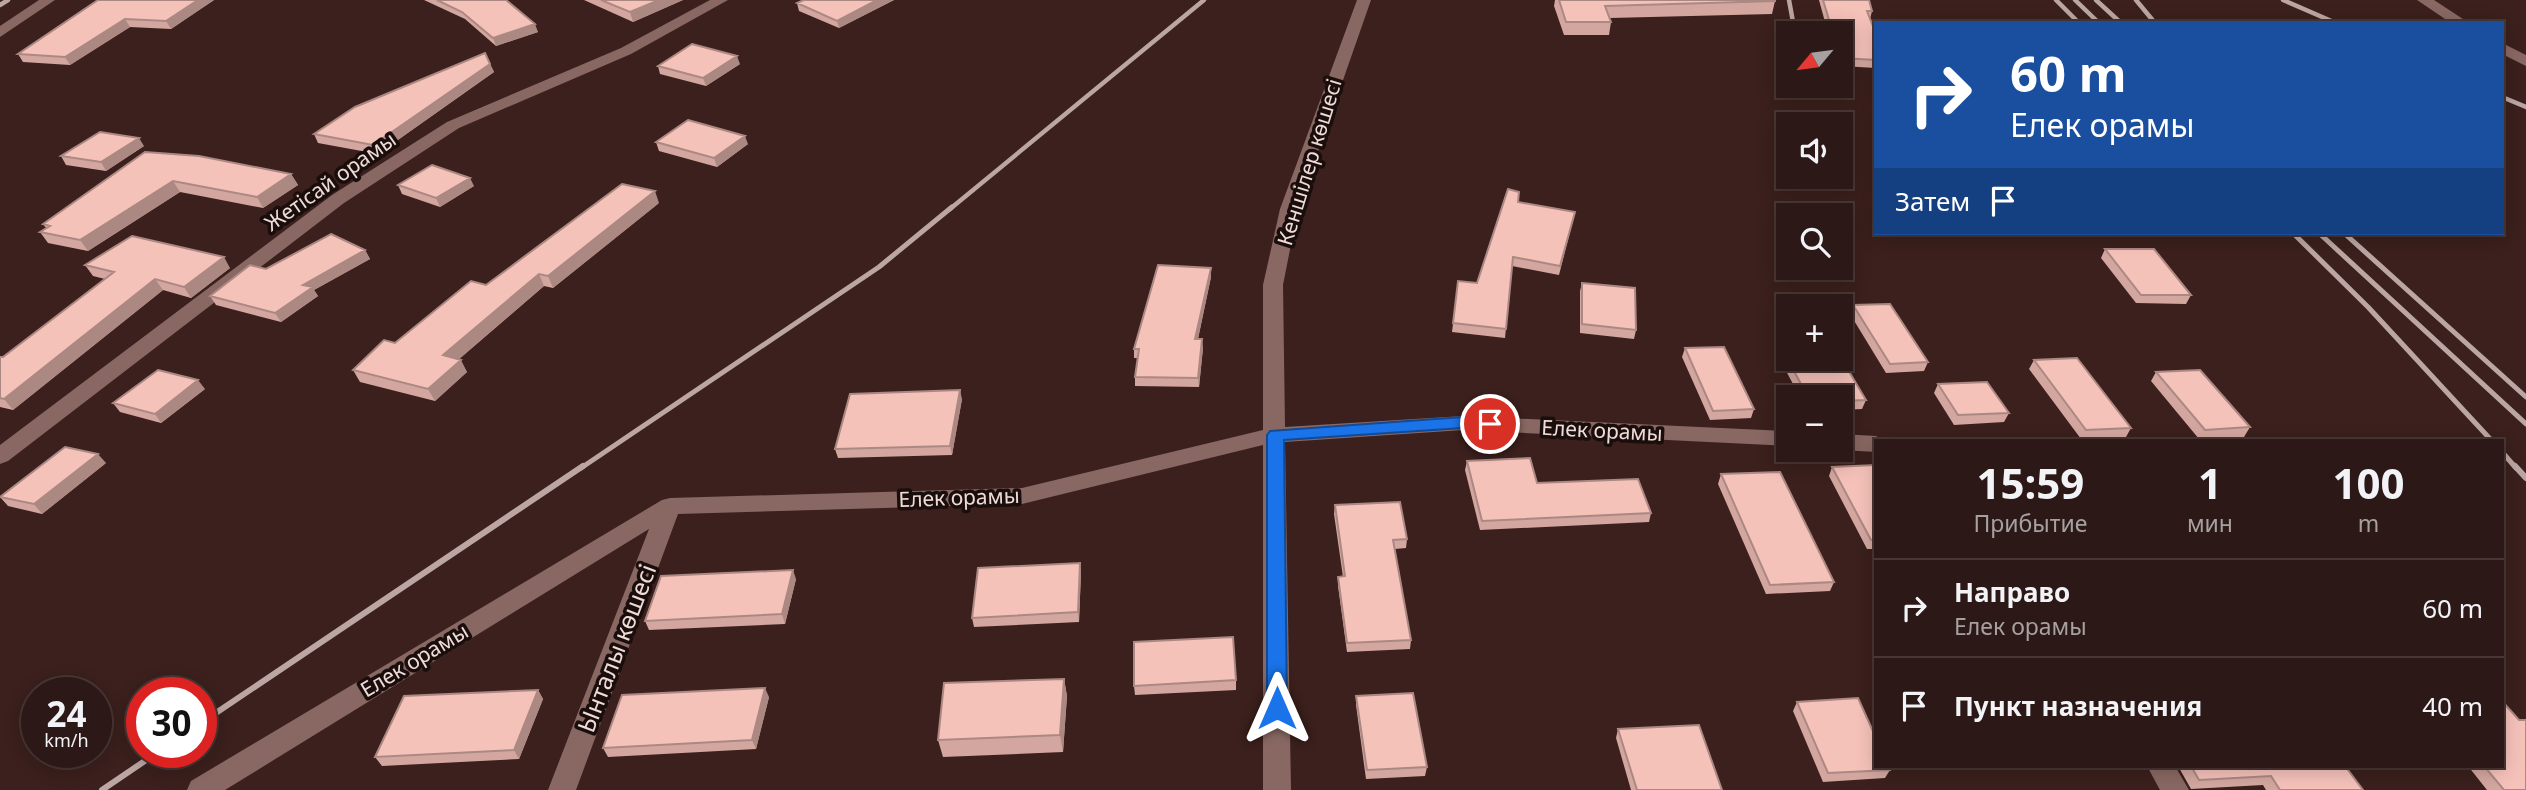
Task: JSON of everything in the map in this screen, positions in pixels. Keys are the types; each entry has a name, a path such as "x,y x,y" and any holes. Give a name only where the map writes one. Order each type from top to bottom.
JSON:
{"street":[{"path":"0,33 48,0"},
{"name":"Жетісай орамы","path":"0,456 338,199 453,125 626,51 721,0"},
{"name":"Кеншілер көшесі","path":"1277,790 1273,285 1289,209 1364,0"},
{"path":"2424,0 2459,21"},
{"path":"2504,48 2526,61"},
{"name":"Елек орамы","path":"201,790 670,506 1022,496 1275,435 1463,423 1776,438"},
{"path":"1853,443 1874,444"},
{"name":"Ынталы көшесі","path":"562,790 670,506"},
{"path":"2161,768 2175,790"}],"building":[{"path":"98,0 198,0 166,21 125,19 65,57 18,54"},
{"path":"437,0 506,0 535,24 493,38 462,12"},
{"path":"601,0 659,0 630,12"},
{"path":"804,0 877,0 837,21 797,3"},
{"path":"1559,0 1775,1 1605,6 1611,22 1566,22"},
{"path":"1823,0 1869,0 1872,11 1867,11 1874,29 1874,60 1853,59 1853,21 1829,21"},
{"path":"692,44 737,56 703,78 658,66"},
{"path":"485,53 490,64 373,145 314,134 355,107"},
{"path":"688,120 745,136 714,158 656,142"},
{"path":"100,132 139,138 101,162 61,156"},
{"path":"145,152 199,156 291,174 257,197 173,181 80,240 40,232 50,226 43,224"},
{"path":"432,165 470,178 436,198 398,185"},
{"path":"622,184 655,191 548,276 539,274 443,355 461,360 428,389 353,370 384,340 395,343 471,281 486,285"},
{"path":"1508,189 1519,192 1518,202 1575,212 1560,266 1513,257 1506,329 1453,323 1458,281 1477,283"},
{"path":"331,234 365,250 303,285 313,287 275,313 210,296 250,265 266,269"},
{"path":"132,236 224,257 184,287 155,279 4,399 0,398 0,357 114,272 85,265"},
{"path":"2105,249 2154,249 2191,295 2141,295"},
{"path":"1158,265 1211,268 1195,339 1202,339 1198,378 1135,377 1139,349 1134,349"},
{"path":"1582,283 1635,288 1636,330 1582,324"},
{"path":"1890,304 1928,362 1890,364 1853,305"},
{"path":"1724,347 1754,409 1713,411 1685,348"},
{"path":"2077,358 2131,428 2086,430 2034,360"},
{"path":"158,370 198,380 155,414 113,403"},
{"path":"2200,370 2250,427 2205,430 2156,372"},
{"path":"1794,371 1849,371 1866,400 1853,401 1853,385 1802,385"},
{"path":"1987,382 2009,413 1958,415 1938,384"},
{"path":"960,390 950,446 835,449 850,394"},
{"path":"65,447 98,454 34,504 0,497"},
{"path":"1530,458 1537,483 1638,479 1651,513 1482,521 1467,461"},
{"path":"1874,465 1874,540 1871,540 1832,467"},
{"path":"1780,472 1834,582 1770,585 1721,474"},
{"path":"1400,502 1407,539 1393,540 1411,640 1347,643 1338,577 1345,576 1335,505"},
{"path":"1080,563 1078,612 972,618 978,568"},
{"path":"793,570 782,614 645,621 661,576"},
{"path":"1233,637 1236,680 1134,686 1134,642"},
{"path":"1064,679 1060,735 938,740 944,683"},
{"path":"765,688 752,740 603,748 622,695"},
{"path":"538,690 514,750 375,757 404,696"},
{"path":"1413,693 1427,767 1367,770 1356,696"},
{"path":"1858,698 1874,734 1874,768 1890,770 1828,773 1797,702"},
{"path":"2504,703 2519,720 2526,720 2526,790 2504,790 2486,768 2504,768"},
{"path":"1699,725 1722,790 1637,790 1618,729"},
{"path":"2192,768 2346,768 2363,790 2280,790 2271,776 2199,780"}],"railway":[{"path":"0,5 8,0"},
{"path":"950,209 1204,0"},
{"path":"1789,0 1793,21"},
{"path":"2056,0 2077,21"},
{"path":"2075,0 2097,21"},
{"path":"2096,0 2119,21"},
{"path":"2136,0 2153,21"},
{"path":"2283,0 2331,21"},
{"path":"2504,98 2526,107"},
{"path":"581,468 879,267 952,207"},
{"path":"2295,235 2368,307 2490,439"},
{"path":"2321,235 2526,424"},
{"path":"2346,235 2526,397"},
{"path":"2504,454 2516,468"},
{"path":"217,712 583,466"},
{"path":"2515,466 2526,478"},
{"path":"102,790 134,768"}],"route":[{"path":"1277,708 1275,435 1463,423 1490,424"}]}
